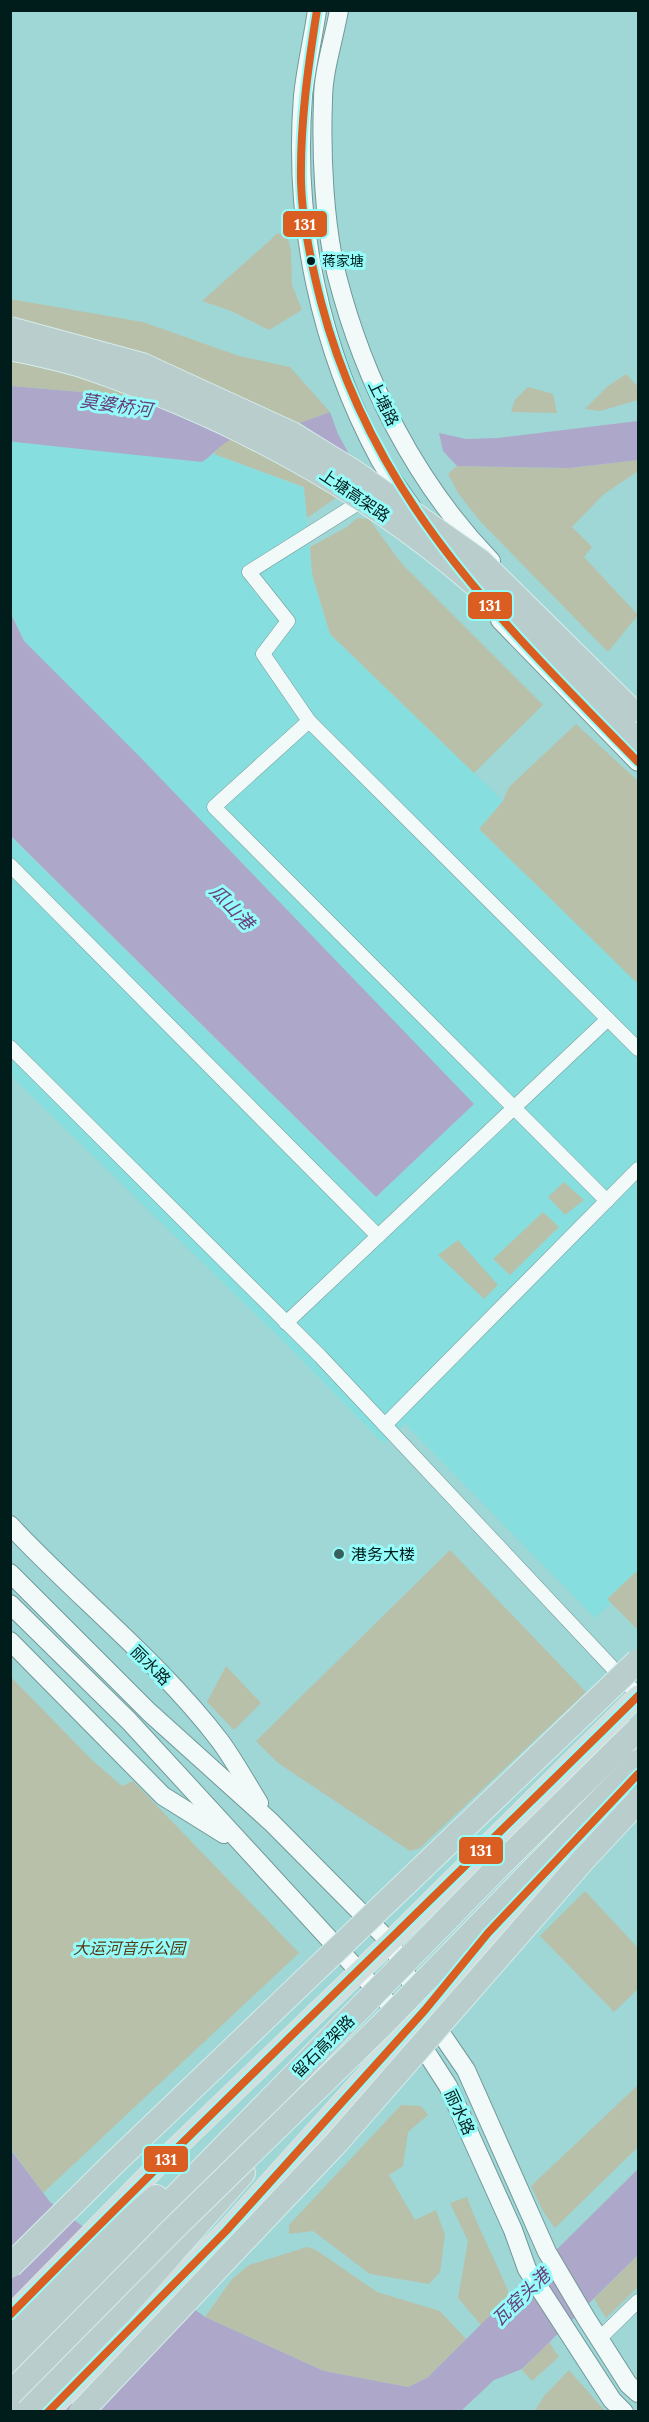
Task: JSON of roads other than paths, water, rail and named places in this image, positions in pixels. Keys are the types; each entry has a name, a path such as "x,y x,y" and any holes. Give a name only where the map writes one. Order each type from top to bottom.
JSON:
{"highway":[{"name":"上塘高架路","path":"10,329 142,365 292,434 354,472 480,561 633,718 639,742"},
{"name":"上塘高架路","path":"10,348 88,367 158,393 229,423 309,465 392,519 451,564 527,631 633,718"},
{"path":"633,718 639,748"},
{"path":"10,2266 112,2165 639,1661"},
{"name":"留石高架路","path":"10,2366 495,1870 639,1729"},
{"name":"留石高架路","path":"10,2394 172,2230 282,2124 639,1762"},
{"path":"81,2412 337,2142 583,1860 639,1801"},
{"path":"10,2337 81,2264 284,2085"},
{"path":"23,2412 119,2313 206,2217 282,2124"}],"main road":[{"name":"上塘路","path":"317,10 303,95 301,183 310,254 323,324 347,391 381,461 431,537 505,626 639,762"},
{"name":"上塘路","path":"339,10 322,97 325,187 337,274 362,356 393,422 431,487 482,551 633,718"},
{"name":"丽水路","path":"10,1525 54,1572 158,1670 220,1742 271,1822"},
{"name":"丽水路","path":"10,1573 149,1713 271,1822 390,1942 425,2010 466,2070 547,2252 628,2384 639,2393"},
{"name":"丽水路","path":"10,1604 129,1721 410,2027 448,2086 513,2230 527,2269 612,2400 624,2412"},
{"name":"丽水路","path":"10,1641 163,1796 244,1846"},
{"path":"10,2316 159,2164 390,1942 639,1695"},
{"path":"48,2412 290,2161 425,2010 488,1933 639,1774"}],"street":[{"path":"394,481 249,572 288,621 263,654 309,720 639,1048"},
{"path":"309,720 213,807 607,1201"},
{"path":"10,865 378,1236"},
{"path":"286,1323 608,1018"},
{"path":"10,1047 286,1323 639,1695"},
{"path":"385,1425 639,1169"},
{"path":"599,2339 639,2301"}],"water":[{"name":"莫婆桥河","path":"10,386 104,394 161,408 233,439 202,462 15,442 11,441"},
{"path":"330,412 338,434 350,456 300,423"},
{"path":"638,421 638,460 569,468 457,466 443,451 439,433 466,439 498,438"},
{"name":"瓜山港","path":"10,612 24,641 142,759 474,1104 376,1197 11,836"},
{"name":"瓦窑头港","path":"10,2149 50,2202 205,2317 324,2371 408,2387 427,2378 638,2169 638,2255 522,2369 494,2380 461,2411 44,2411 11,2386"}],"place":[{"name":"蒋家塘","path":"311,261"},
{"name":"港务大楼","path":"339,1554"}],"park label":[{"name":"大运河音乐公园","path":"129,1948"}]}
